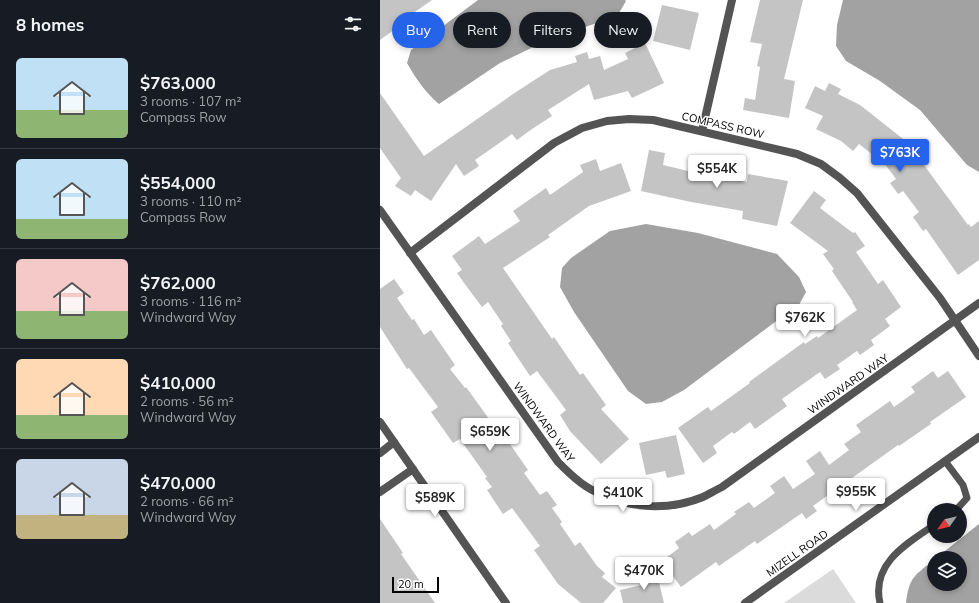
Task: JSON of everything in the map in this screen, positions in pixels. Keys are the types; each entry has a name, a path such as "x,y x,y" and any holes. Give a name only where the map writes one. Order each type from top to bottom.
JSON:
{"street":[{"path":"702,131 732,0"},
{"name":"COMPASS ROW","path":"410,253 554,142 582,128 607,121 629,119 653,120 797,154 821,164 857,193 940,298 979,356"},
{"name":"WINDWARD WAY","path":"380,210 558,462 574,478 595,492 616,501 639,506 660,507 682,504 703,497 722,487 979,303"},
{"path":"380,422 506,603"},
{"name":"MIZELL ROAD","path":"745,603 979,437"},
{"path":"380,453 394,442"},
{"path":"380,492 413,469"}],"lane":[{"path":"945,461 963,485 967,498 962,503"},
{"path":"880,603 878,593 879,581 890,560 909,542 927,530"}],"shaded area":[{"path":"478,0 626,1 620,12 594,12 594,24 586,27 586,12 519,12 519,48 531,48 500,63 439,104 421,85 407,63 411,50 414,48 445,48 445,25 453,19 453,48 511,48 511,12 462,12"},
{"path":"843,0 979,0 979,172 967,165 920,110 880,81 846,61 836,46 837,25"},
{"path":"646,224 698,233 777,254 799,277 806,292 799,305 684,390 662,402 646,404 628,391 574,312 560,287 562,268 571,258 610,231"},
{"path":"979,524 979,603 906,603 911,582 914,577 927,565 927,591 967,591 967,551 945,551 955,543 967,543 967,533"},
{"path":"833,569 856,603 784,603"}],"building":[{"path":"380,0 432,0 415,12 392,12 392,31 380,40"},
{"path":"760,0 803,0 784,79 795,81 789,118 743,110 745,98 755,100 760,67 757,66 762,44 750,42"},
{"path":"662,5 699,13 690,50 653,41"},
{"path":"635,48 647,48 664,83 632,98 628,91 594,100 589,84 548,110 552,116 517,140 512,134 475,160 479,166 464,176 456,164 431,201 415,190 411,196 395,186 401,178 380,148 380,93 424,156 550,70 577,62 575,56 587,52 589,59 600,56 604,70 628,59 625,53"},
{"path":"829,83 841,89 838,94 860,105 907,142 968,225 969,224 971,227 979,221 979,260 958,275 926,229 923,231 913,217 919,212 903,191 898,194 890,183 896,179 876,152 873,155 859,144 853,151 841,141 816,129 823,116 805,108 815,86 825,91"},
{"path":"649,150 665,153 663,165 701,174 703,162 720,164 718,177 747,182 748,174 788,181 777,226 742,219 743,211 641,191"},
{"path":"596,159 600,171 621,163 631,191 589,206 548,235 550,237 503,268 552,339 554,337 580,375 583,373 606,405 601,409 629,439 601,464 570,431 560,415 566,410 537,371 530,376 508,343 511,341 501,326 503,324 488,302 482,307 467,287 457,273 462,270 452,256 479,236 485,244 520,221 513,211 546,188 550,195 583,172 580,165"},
{"path":"814,191 826,200 820,208 853,233 855,232 865,246 856,252 878,284 883,280 901,307 885,319 890,326 871,340 874,345 860,355 857,351 837,365 840,369 825,379 820,372 782,399 787,406 755,429 750,422 734,434 732,432 713,446 717,453 703,463 678,428 708,407 711,411 804,342 805,344 817,336 818,338 857,310 832,271 834,269 823,254 828,251 790,223"},
{"path":"394,279 404,293 397,298 412,320 414,319 424,335 431,330 455,365 450,369 465,388 466,387 492,423 494,421 528,470 524,473 540,495 547,491 557,505 552,508 562,522 560,524 575,546 580,542 597,566 605,573 602,577 616,588 603,603 581,603 558,584 534,550 540,546 512,508 503,514 487,490 492,487 485,478 487,477 460,439 453,443 431,412 438,407 409,368 407,369 380,327 380,289"},
{"path":"933,371 938,378 948,371 966,397 930,422 931,424 899,446 898,445 813,506 817,511 806,519 802,513 757,544 755,541 719,566 716,562 681,587 662,561 679,548 675,542 689,532 692,536 710,524 714,530 736,514 734,512 749,502 754,508 775,493 770,486 784,476 793,489 815,474 806,461 820,451 829,465 849,450 844,444 861,432 856,425 890,401 894,407 915,392 911,387"},
{"path":"676,435 685,474 667,478 665,471 646,475 639,443"},
{"path":"380,519 403,553 401,554 435,603 380,603"},
{"path":"656,570 664,603 623,603 620,590 642,585 640,574"}]}
